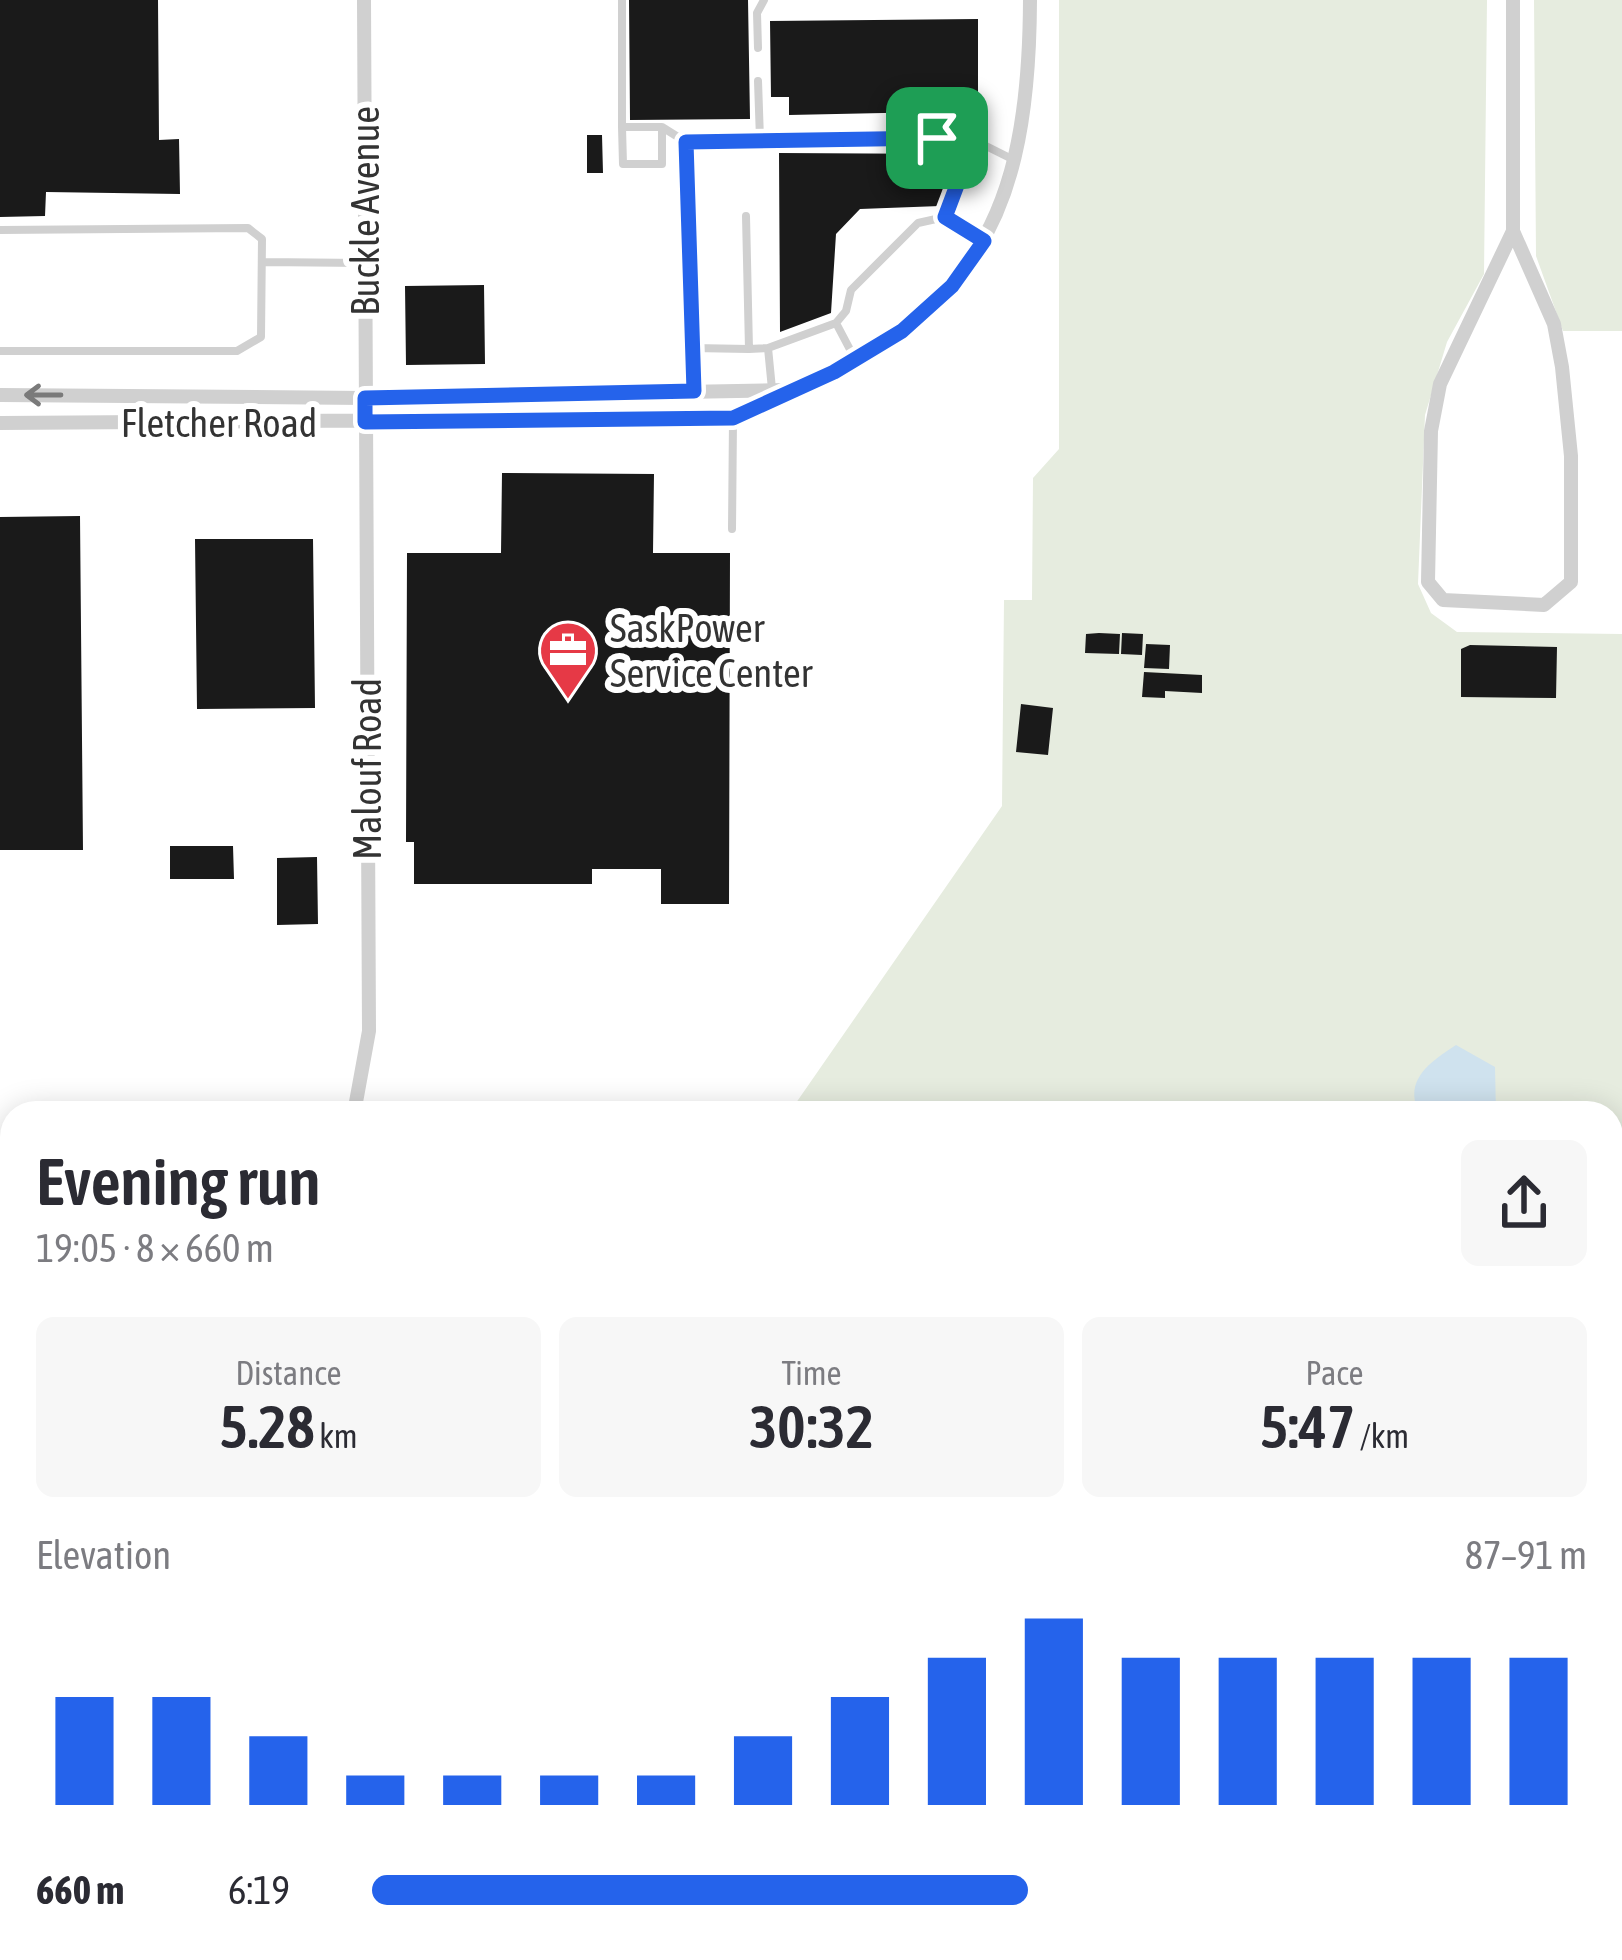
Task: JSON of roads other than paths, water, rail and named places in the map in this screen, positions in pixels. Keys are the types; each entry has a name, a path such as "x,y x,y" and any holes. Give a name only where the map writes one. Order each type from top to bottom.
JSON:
{"street":[{"name":"Buckle Avenue","path":"364,0 365,422"},
{"name":"Fletcher Road","path":"0,423 733,418 902,331 952,286 984,241 1017,161 1029,86 1030,0"},
{"path":"1513,0 1513,231 1554,324 1562,367 1571,456 1570,582 1544,605 1443,600 1428,582 1431,431 1455,346 1513,231"},
{"name":"Fletcher Road","path":"0,395 365,398 790,389"},
{"name":"Malouf Road","path":"356,1101 369,1031 365,422"}],"lane":[{"path":"622,0 623,164 662,164 662,128"},
{"path":"758,48 758,13 764,0"},
{"path":"758,81 760,139"},
{"path":"622,127 662,128 686,142 974,140 1017,161"},
{"path":"945,217 974,140"},
{"path":"686,142 694,391"},
{"path":"746,217 749,349"},
{"path":"693,348 768,349 836,323 846,311 850,290 918,223 945,217 984,241"},
{"path":"0,230 248,228 262,239 263,262 261,337 237,351 0,351"},
{"path":"263,262 365,263"},
{"path":"836,323 855,359"},
{"path":"768,349 772,390"},
{"path":"732,529 733,418"}],"water":[{"path":"1456,1045 1495,1067 1496,1101 1415,1101 1417,1081 1429,1065"}],"place":[{"name":"SaskPower Service Center","path":"568,701"}]}
